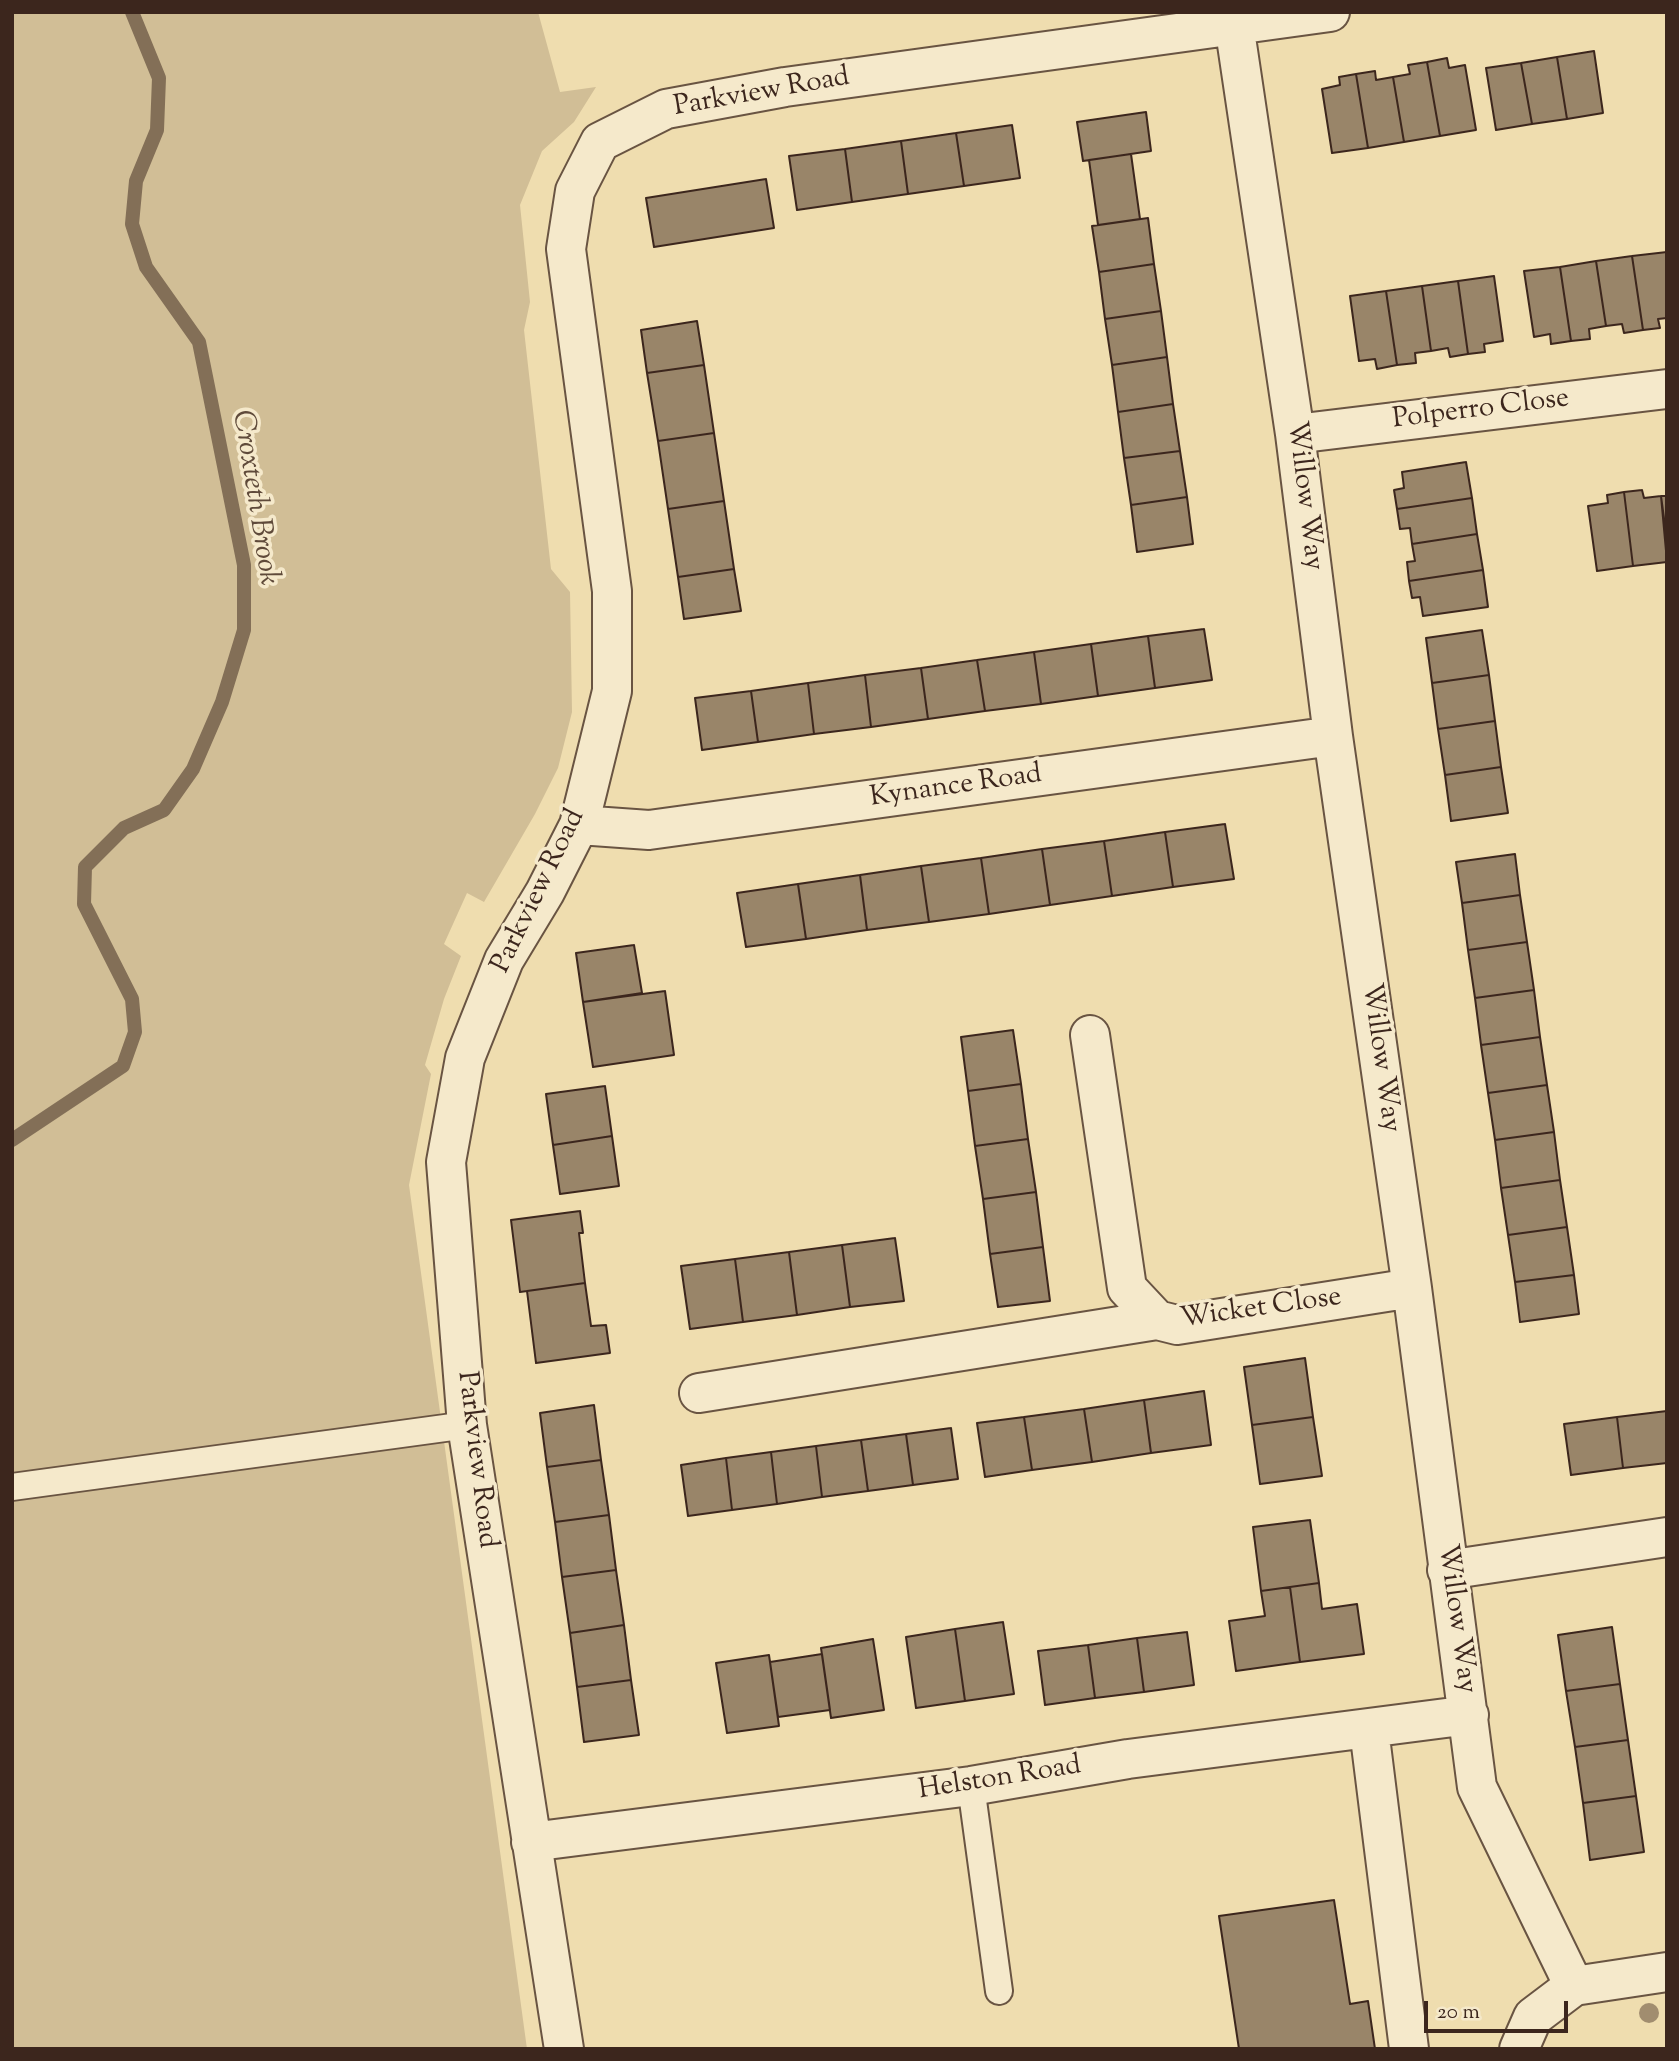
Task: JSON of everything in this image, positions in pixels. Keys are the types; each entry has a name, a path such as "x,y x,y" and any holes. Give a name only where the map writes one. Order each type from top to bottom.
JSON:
{"street":[{"name":"Parkview Road","path":"564,2049 467,1425 446,1162 465,1058 504,960 545,892 579,825 612,691 612,591 566,249 575,191 600,142 666,109 759,92 1330,12"},
{"name":"Willow Way","path":"1234,24 1295,434 1334,736 1412,1288 1477,1787 1574,1986"},
{"name":"Polperro Close","path":"1295,434 1667,389"},
{"name":"Kynance Road","path":"579,825 649,830 1334,736"},
{"name":"Wicket Close","path":"1090,1035 1127,1288 1157,1320 1177,1325 1412,1288"},
{"path":"699,1393 1157,1320"},
{"path":"1447,1570 1667,1537"},
{"name":"Helston Road","path":"531,1842 971,1786 1128,1759 1469,1715"},
{"path":"1369,1730 1409,2049"},
{"path":"1519,2049 1533,2017 1574,1986 1667,1972"}],"lane":[{"path":"12,1487 467,1425"},
{"path":"971,1786 999,1992"}],"shaded area":[{"path":"12,12 538,12 560,92 596,87 574,122 542,151 520,205 530,302 524,330 551,569 570,592 572,712 558,768 535,814 484,902 467,893 444,944 461,956 444,999 425,1065 431,1074 409,1185 527,2049 12,2049"}],"building":[{"path":"1594,51 1603,113 1567,119 1557,57"},
{"path":"1557,57 1567,119 1532,124 1521,63"},
{"path":"1447,58 1449,68 1465,65 1476,130 1440,136 1427,62"},
{"path":"1427,62 1440,136 1404,142 1393,77 1410,74 1408,65"},
{"path":"1521,63 1532,124 1496,130 1486,68"},
{"path":"1375,71 1376,80 1393,77 1404,142 1368,148 1356,74"},
{"path":"1356,74 1368,148 1332,153 1322,89 1340,85 1339,77"},
{"path":"1146,112 1151,151 1083,161 1077,122"},
{"path":"1012,125 1020,178 964,186 956,133"},
{"path":"956,133 964,186 908,194 901,141"},
{"path":"901,141 908,194 852,202 845,149"},
{"path":"845,149 852,202 797,210 789,156"},
{"path":"1131,154 1140,219 1098,225 1089,160"},
{"path":"766,179 774,228 654,247 646,198"},
{"path":"1148,218 1154,264 1099,272 1092,226"},
{"path":"1667,252 1667,318 1658,319 1660,328 1643,330 1632,256"},
{"path":"1632,256 1643,330 1624,333 1622,324 1606,326 1596,261"},
{"path":"1596,261 1606,326 1589,329 1590,339 1571,341 1560,267"},
{"path":"1154,264 1161,311 1105,319 1099,272"},
{"path":"1560,267 1571,341 1551,344 1550,334 1534,337 1524,271"},
{"path":"1494,276 1503,341 1484,344 1485,352 1468,354 1458,281"},
{"path":"1458,281 1468,354 1450,357 1448,348 1431,351 1422,286"},
{"path":"1422,286 1431,351 1415,353 1416,363 1397,365 1386,291"},
{"path":"1386,291 1397,365 1377,369 1375,359 1359,361 1350,296"},
{"path":"1161,311 1167,357 1112,365 1105,319"},
{"path":"697,321 704,365 647,373 641,330"},
{"path":"1167,357 1173,404 1118,412 1112,365"},
{"path":"704,365 714,433 658,441 647,373"},
{"path":"1173,404 1180,451 1124,458 1118,412"},
{"path":"714,433 724,501 668,509 658,441"},
{"path":"1180,451 1187,497 1131,505 1124,458"},
{"path":"1466,462 1472,498 1397,509 1394,490 1404,488 1402,472"},
{"path":"1642,490 1644,498 1661,496 1667,562 1633,566 1624,492"},
{"path":"1624,492 1633,566 1597,571 1588,506 1608,503 1607,495"},
{"path":"1661,496 1667,496 1667,541"},
{"path":"1187,497 1193,544 1137,552 1131,505"},
{"path":"1472,498 1477,534 1412,544 1410,528 1400,529 1397,509"},
{"path":"724,501 734,569 678,577 668,509"},
{"path":"1477,534 1483,570 1409,581 1407,562 1415,561 1412,544"},
{"path":"734,569 741,611 684,619 678,577"},
{"path":"1483,570 1488,607 1423,616 1420,597 1412,598 1409,581"},
{"path":"1204,629 1212,680 1155,688 1148,636"},
{"path":"1482,630 1489,675 1432,683 1426,638"},
{"path":"1148,636 1155,688 1098,696 1091,644"},
{"path":"1091,644 1098,696 1041,704 1034,652"},
{"path":"1034,652 1041,704 985,711 977,660"},
{"path":"977,660 985,711 928,719 921,668"},
{"path":"921,668 928,719 871,727 865,675"},
{"path":"865,675 871,727 814,734 808,683"},
{"path":"1489,675 1495,721 1438,729 1432,683"},
{"path":"808,683 814,734 758,742 751,691"},
{"path":"751,691 758,742 702,750 695,698"},
{"path":"1495,721 1501,767 1445,775 1438,729"},
{"path":"1501,767 1508,813 1451,821 1445,775"},
{"path":"1225,824 1234,879 1173,887 1165,832"},
{"path":"1165,832 1173,887 1112,896 1104,841"},
{"path":"1104,841 1112,896 1050,905 1042,849"},
{"path":"1042,849 1050,905 989,914 981,858"},
{"path":"1515,854 1520,895 1462,903 1456,862"},
{"path":"981,858 989,914 929,922 921,866"},
{"path":"921,866 929,922 867,930 860,875"},
{"path":"860,875 867,930 806,939 798,884"},
{"path":"798,884 806,939 746,947 737,893"},
{"path":"1520,895 1527,942 1468,950 1462,903"},
{"path":"1527,942 1534,990 1475,998 1468,950"},
{"path":"634,945 642,993 583,1002 576,953"},
{"path":"1534,990 1540,1037 1481,1045 1475,998"},
{"path":"665,991 674,1055 593,1067 583,1002"},
{"path":"1013,1030 1021,1084 968,1091 961,1037"},
{"path":"1540,1037 1547,1085 1488,1093 1481,1045"},
{"path":"1021,1084 1028,1139 975,1146 968,1091"},
{"path":"1547,1085 1554,1132 1495,1140 1488,1093"},
{"path":"605,1086 612,1136 553,1145 546,1094"},
{"path":"1554,1132 1560,1180 1501,1188 1495,1140"},
{"path":"612,1136 619,1186 560,1194 553,1145"},
{"path":"1028,1139 1036,1192 983,1199 975,1146"},
{"path":"1560,1180 1567,1227 1508,1235 1501,1188"},
{"path":"1036,1192 1043,1247 990,1254 983,1199"},
{"path":"580,1211 583,1233 579,1233 585,1283 520,1292 511,1220"},
{"path":"1567,1227 1574,1275 1515,1282 1508,1235"},
{"path":"895,1238 904,1301 850,1307 842,1245"},
{"path":"842,1245 850,1307 797,1315 789,1252"},
{"path":"1043,1247 1050,1301 998,1307 990,1254"},
{"path":"789,1252 797,1315 743,1322 735,1259"},
{"path":"735,1259 743,1322 690,1329 681,1266"},
{"path":"1574,1275 1579,1314 1520,1322 1515,1282"},
{"path":"585,1283 591,1326 606,1325 610,1353 536,1363 527,1291"},
{"path":"1305,1358 1313,1417 1252,1425 1244,1367"},
{"path":"1204,1391 1211,1445 1151,1453 1144,1400"},
{"path":"1144,1400 1151,1453 1092,1462 1084,1409"},
{"path":"594,1405 601,1460 547,1467 540,1413"},
{"path":"1084,1409 1092,1462 1032,1470 1024,1417"},
{"path":"1667,1411 1667,1463 1623,1468 1617,1417"},
{"path":"1024,1417 1032,1470 985,1477 977,1423"},
{"path":"1313,1417 1322,1476 1260,1484 1252,1425"},
{"path":"1617,1417 1623,1468 1571,1475 1564,1424"},
{"path":"951,1428 958,1479 913,1485 906,1434"},
{"path":"906,1434 913,1485 868,1491 861,1440"},
{"path":"861,1440 868,1491 822,1497 816,1446"},
{"path":"816,1446 822,1497 777,1504 771,1452"},
{"path":"771,1452 777,1504 732,1510 726,1458"},
{"path":"726,1458 732,1510 688,1516 681,1465"},
{"path":"601,1460 609,1515 555,1522 547,1467"},
{"path":"609,1515 616,1570 562,1577 555,1522"},
{"path":"1310,1520 1319,1583 1261,1591 1253,1527"},
{"path":"616,1570 624,1625 570,1633 562,1577"},
{"path":"1319,1583 1322,1609 1357,1604 1364,1654 1300,1662 1290,1587"},
{"path":"1290,1587 1300,1662 1236,1671 1229,1621 1265,1616 1261,1591"},
{"path":"1003,1622 1014,1694 965,1701 955,1629"},
{"path":"624,1625 631,1680 577,1687 570,1633"},
{"path":"1612,1627 1620,1684 1566,1691 1558,1635"},
{"path":"955,1629 965,1701 916,1708 906,1637"},
{"path":"1187,1632 1194,1685 1144,1692 1137,1638"},
{"path":"1137,1638 1144,1692 1095,1698 1088,1645"},
{"path":"873,1639 884,1710 831,1718 821,1648"},
{"path":"1088,1645 1095,1698 1045,1705 1038,1651"},
{"path":"822,1654 830,1710 778,1717 770,1662"},
{"path":"769,1655 779,1726 727,1733 716,1663"},
{"path":"631,1680 639,1735 584,1742 577,1687"},
{"path":"1620,1684 1628,1740 1575,1747 1566,1691"},
{"path":"1628,1740 1636,1796 1583,1803 1575,1747"},
{"path":"1636,1796 1644,1852 1590,1860 1583,1803"},
{"path":"1334,1900 1350,2004 1368,2001 1375,2049 1239,2049 1219,1916"}],"waterway":[{"name":"Croxteth Brook","path":"12,1140 123,1066 135,1032 132,999 84,904 85,867 124,828 164,810 193,769 222,702 244,630 244,565 199,342 146,267 132,224 136,181 157,130 159,78 132,12"}]}
